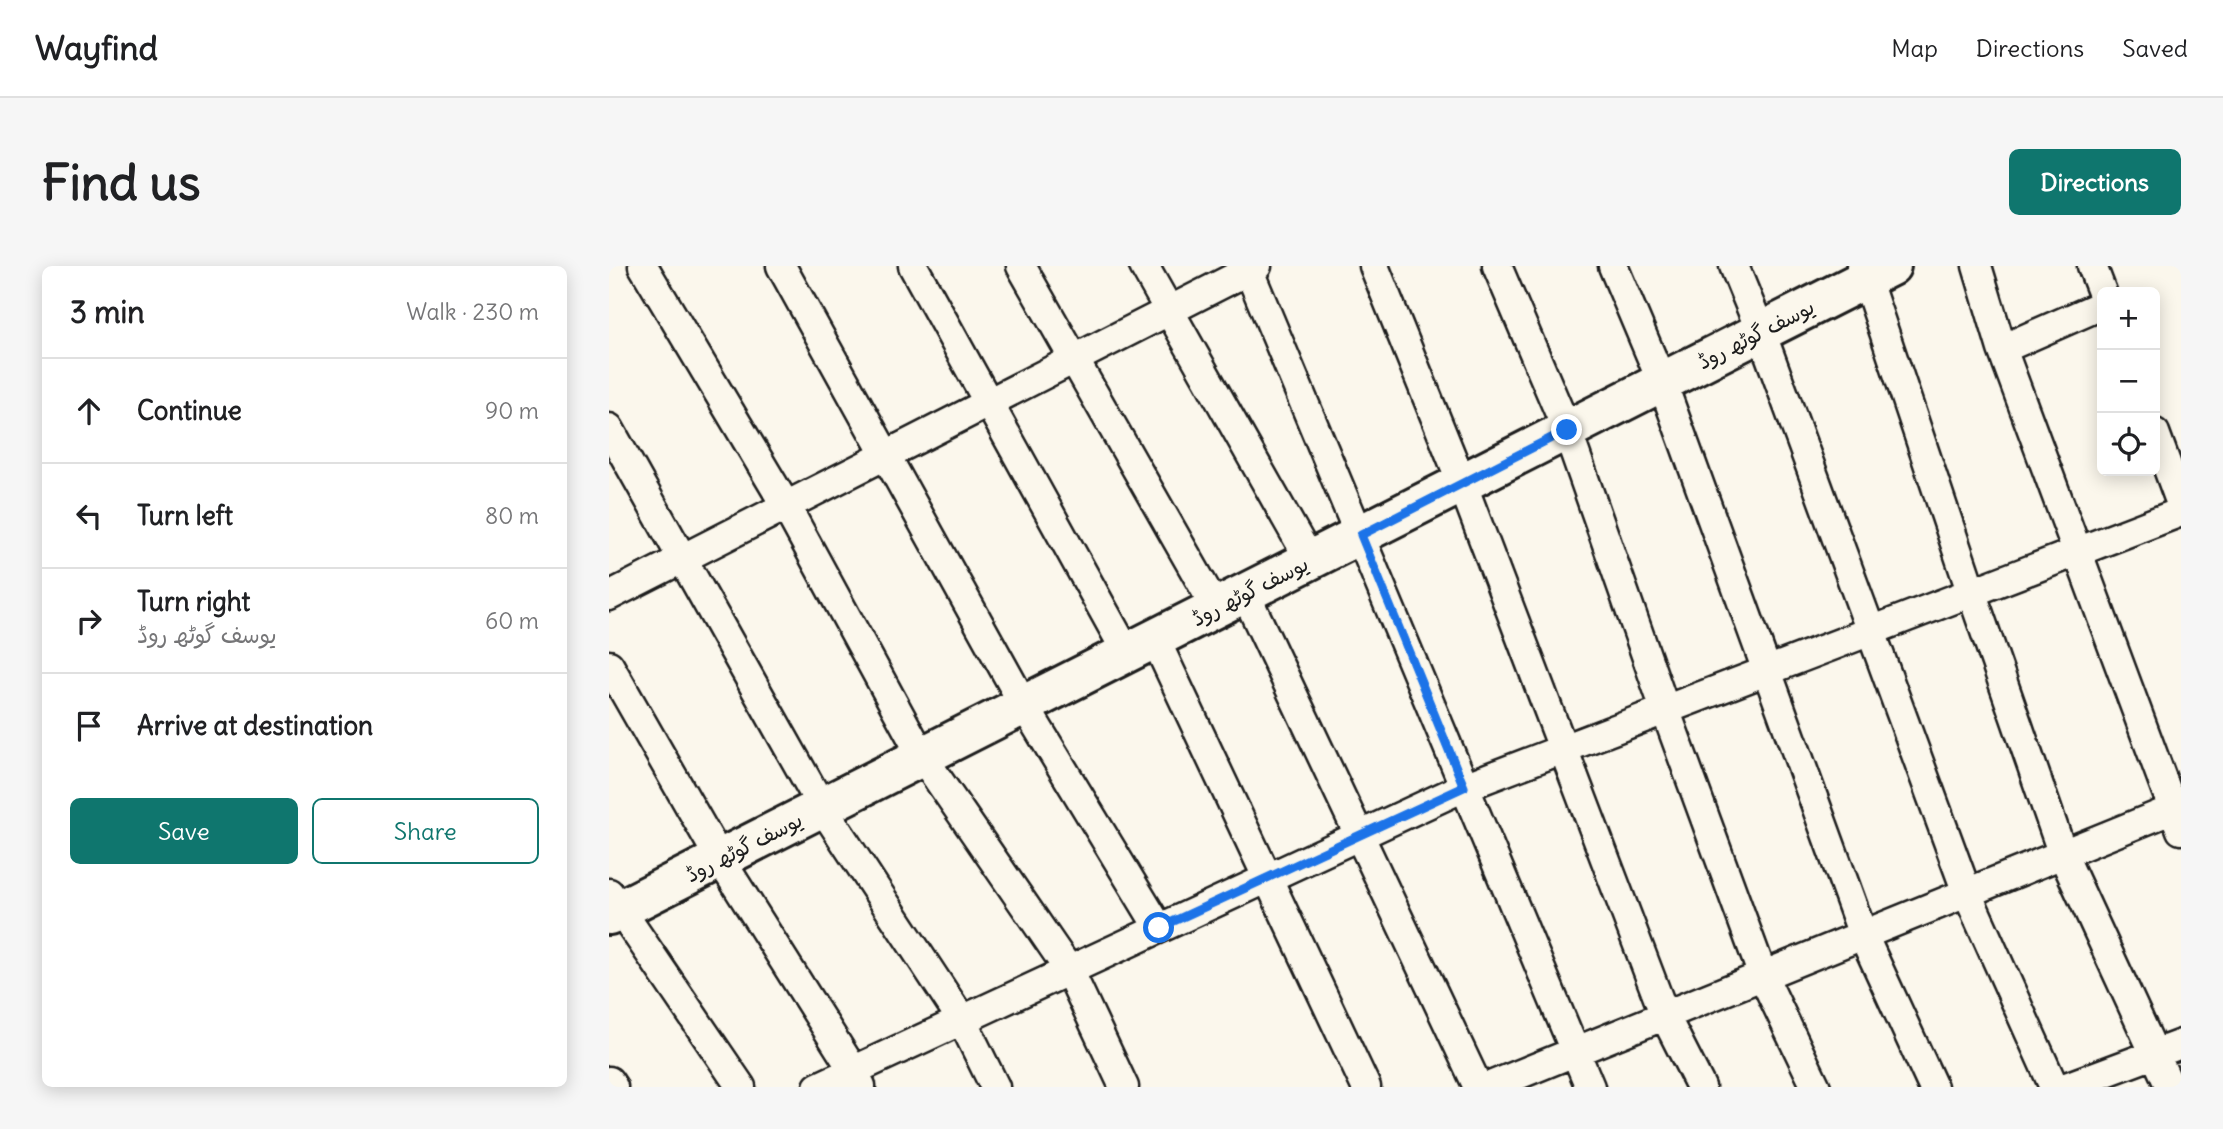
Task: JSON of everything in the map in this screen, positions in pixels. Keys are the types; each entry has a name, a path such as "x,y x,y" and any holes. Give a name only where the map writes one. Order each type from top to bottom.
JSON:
{"street":[{"path":"643,266 786,506 922,756 1069,970 1124,1087"},
{"path":"781,266 1024,705 1159,928"},
{"path":"912,266 988,403 1141,646 1267,878 1366,1087"},
{"path":"1021,266 1075,359 1231,600 1359,836 1478,1087"},
{"path":"1144,266 1310,560"},
{"path":"1374,266 1462,483 1665,1016 1701,1087"},
{"path":"1497,266 1567,430 1762,976 1816,1087"},
{"path":"1613,266 1662,382 1863,935 1933,1087"},
{"path":"1734,266 1761,332 1967,893 2054,1087"},
{"path":"1488,1087 2063,855 2178,815 2002,349 1976,266"},
{"path":"2092,266 2100,287"},
{"path":"609,596 1251,267 1590,1087"},
{"path":"1873,270 1971,591 2063,855 2170,1087"},
{"name":"یوسف گوٹھ روڈ","path":"612,906 720,859 1761,332 1873,270"},
{"path":"2002,349 2097,307"},
{"path":"609,428 822,807 962,1020 995,1087"},
{"path":"2160,447 2181,504"},
{"path":"818,1087 857,1079 962,1020 1464,787 2181,512"},
{"path":"609,665 720,859 857,1079"},
{"path":"612,906 741,1087"},
{"path":"2066,1087 2181,1044"},
{"path":"609,1081 613,1087"}],"route":[{"path":"1159,928 1464,787 1361,535 1567,430"}]}
